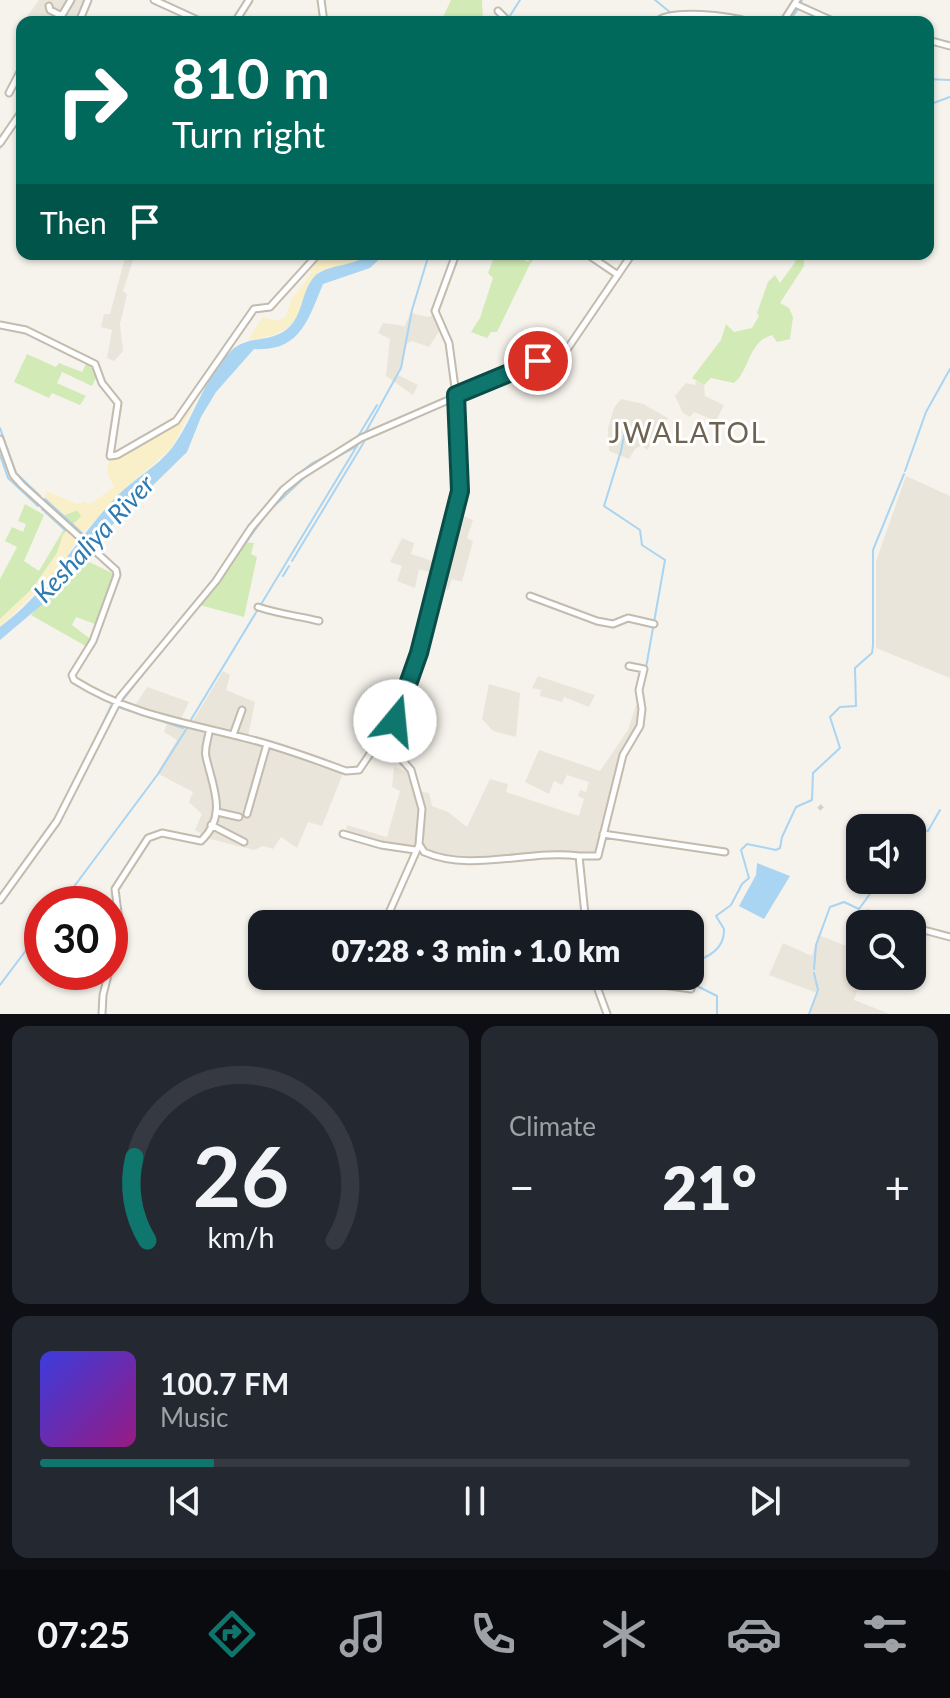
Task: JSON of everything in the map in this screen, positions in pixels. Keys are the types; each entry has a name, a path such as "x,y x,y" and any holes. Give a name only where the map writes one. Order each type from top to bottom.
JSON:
{"street":[{"path":"154,0 189,16"},
{"path":"796,2 823,16"},
{"path":"49,6 57,16"},
{"path":"498,11 504,16"},
{"path":"665,16 724,16"},
{"path":"9,93 16,80"},
{"path":"0,143 16,120"},
{"path":"0,325 26,330 95,364 102,383 118,403 110,456 117,455 176,421 254,309 270,307 313,260"},
{"path":"392,752 395,721 419,653 460,491 456,395 449,343 435,311 454,260"},
{"path":"596,260 618,275"},
{"path":"0,900 65,808 116,704 216,581 251,528 283,490 312,466 358,440 568,348 628,260"},
{"path":"0,439 13,475 116,570 117,575 93,641 72,675 74,680 116,704 157,719 267,744 356,772 378,748 392,752 411,770 422,809 416,850 390,910"},
{"path":"530,596 597,621 613,624 628,618 654,624"},
{"path":"260,608 319,621"},
{"path":"343,834 445,858 483,860 598,856 623,755 640,726 642,709 639,690 644,669 629,666"},
{"path":"233,735 242,710"},
{"path":"102,1014 103,995 120,928 115,889 148,838 162,833 201,841 217,812 217,794 206,758 209,732"},
{"path":"247,814 267,744"},
{"path":"217,812 239,817"},
{"path":"211,825 244,842"},
{"path":"603,834 725,852"},
{"path":"579,856 585,910"},
{"path":"926,931 950,937"},
{"path":"598,990 607,1014"}],"shaded area":[{"path":"39,0 88,0 81,16 27,16"},
{"path":"124,260 133,260 123,291 127,294 120,324 123,351 114,361 107,358 112,330 101,327 104,314 110,314"},
{"path":"410,313 428,317 437,314 443,325 429,347 412,341 406,344 398,375 418,385 413,395 386,376 390,339 378,333 383,323 405,326"},
{"path":"696,381 704,385 705,396 724,405 716,421 694,412 690,417 683,413 675,396 686,383 695,385"},
{"path":"621,399 643,404 668,418 647,450 642,445 635,449 629,459 609,451 608,428 614,408"},
{"path":"906,476 950,496 950,678 876,648 876,561"},
{"path":"457,513 473,520 467,538 473,541 462,582 452,579 448,590 436,587"},
{"path":"402,538 414,543 411,554 438,563 433,584 426,580 429,572 419,569 415,588 397,581 402,566 390,562"},
{"path":"223,671 230,675 226,690 255,702 248,736 191,724"},
{"path":"538,676 595,695 589,707 564,697 562,702 540,696 541,690 532,688"},
{"path":"489,684 520,693 516,737 493,731 482,719"},
{"path":"147,687 189,702 180,721 134,707"},
{"path":"636,705 641,708 639,725 627,745 597,855 451,857 379,844 346,833 347,825 387,837 400,791 392,787 394,767 409,772 412,790 429,793 432,806 448,812 467,827 490,779 508,784 506,792 579,816 584,799 578,796 580,790 586,792 589,782 567,775 562,785 554,781 549,794 525,782 539,750 600,771 628,730"},
{"path":"167,724 244,739 344,771 322,826 308,822 297,848 281,837 273,849 263,846 254,850 210,839 195,830 202,814 189,802 193,792 157,773 177,740 164,732"},
{"path":"818,935 846,946 846,990 858,990 854,1000 890,1014 809,1014 817,993 769,975 783,943 812,956"}],"green space":[{"path":"451,0 482,0 483,16 443,16"},
{"path":"493,260 533,260 497,332 491,332 487,338 471,332 480,318 493,278 488,273"},
{"path":"804,260 804,266 780,303 789,308 793,317 790,339 777,342 772,335 764,339 734,383 711,378 704,385 692,378 721,340 726,324 734,332 752,328 759,316 757,313 768,282 775,275 780,283 796,261"},
{"path":"27,354 56,367 59,363 82,372 88,360 99,372 92,386 62,372 57,383 86,396 80,405 52,393 49,398 14,382"},
{"path":"25,504 44,515 24,561 39,571 67,524 59,517 78,510 82,516 63,535 57,553 33,588 0,619 0,579 17,547 5,541 12,527 23,532 26,524 18,521"},
{"path":"242,542 254,543 251,554 257,557 244,617 196,604"},
{"path":"77,556 114,574 95,624 76,617 72,625 93,641 89,648 31,615 66,576"}],"sand":[{"path":"312,260 363,260 318,272 301,310 288,327 278,333 248,340 263,317 278,321 286,316 291,300 312,272 305,267"},
{"path":"227,347 233,349 200,391 172,448 121,492 78,539 56,572 0,627 0,619 33,588 57,553 63,535 81,516 77,510 59,517 44,504 46,491 77,504 85,501 89,505 114,487 107,472 110,456 176,421"}],"water":[{"name":"Keshaliya River","path":"379,260 370,268 323,284 307,321 292,339 270,349 254,349 216,392 201,417 187,452 100,537 79,552 45,602 0,640 0,627 33,598 102,512 172,448 206,385 232,350 244,343 283,332 299,313 306,290 315,276 357,261"},
{"path":"757,863 790,876 764,919 739,906 756,875"}],"waterway":[{"path":"510,16 520,0"},
{"path":"655,0 671,13"},
{"path":"784,16 793,0"},
{"path":"802,0 800,4 824,15"},
{"path":"793,16 799,8"},
{"path":"722,14 732,16"},
{"path":"934,79 950,80"},
{"path":"934,103 950,97"},
{"path":"0,148 16,125"},
{"path":"364,435 401,368 412,310 427,260"},
{"path":"905,471 926,412 950,369"},
{"path":"357,438 377,405"},
{"path":"626,426 604,506 640,530 642,545 665,560 644,679"},
{"path":"0,428 16,473 40,496"},
{"path":"189,723 360,441"},
{"path":"292,561 364,442"},
{"path":"320,466 357,446"},
{"path":"116,698 214,579 248,527 281,488 311,464 338,450"},
{"path":"0,455 8,478 38,506"},
{"path":"269,511 308,474"},
{"path":"704,958 718,947 724,936 724,929 716,916 731,905 742,884 749,878 741,850 747,844 776,850 780,848 796,807 812,800 813,773 840,748 830,717 840,707 856,706 855,668 872,653 873,645 873,550 904,474"},
{"name":"Keshaliya River","path":"45,499 83,534"},
{"name":"Keshaliya River","path":"42,509 65,530"},
{"path":"220,579 265,516"},
{"path":"283,576 289,566"},
{"path":"122,701 158,655"},
{"path":"92,746 112,704"},
{"path":"118,707 183,728"},
{"path":"74,886 158,774 187,728"},
{"path":"926,831 940,810"},
{"path":"814,969 816,945 830,907 844,902 859,909 870,894"},
{"path":"0,985 24,953"},
{"path":"809,1014 818,990 814,973"},
{"path":"704,990 717,996 717,1014"}],"tunnel":[{"path":"819,806 822,809"}],"district":[{"name":"JWALATOL","path":"688,433"}],"route":[{"path":"395,721 419,653 427,610 460,491 456,395 538,361"}]}
